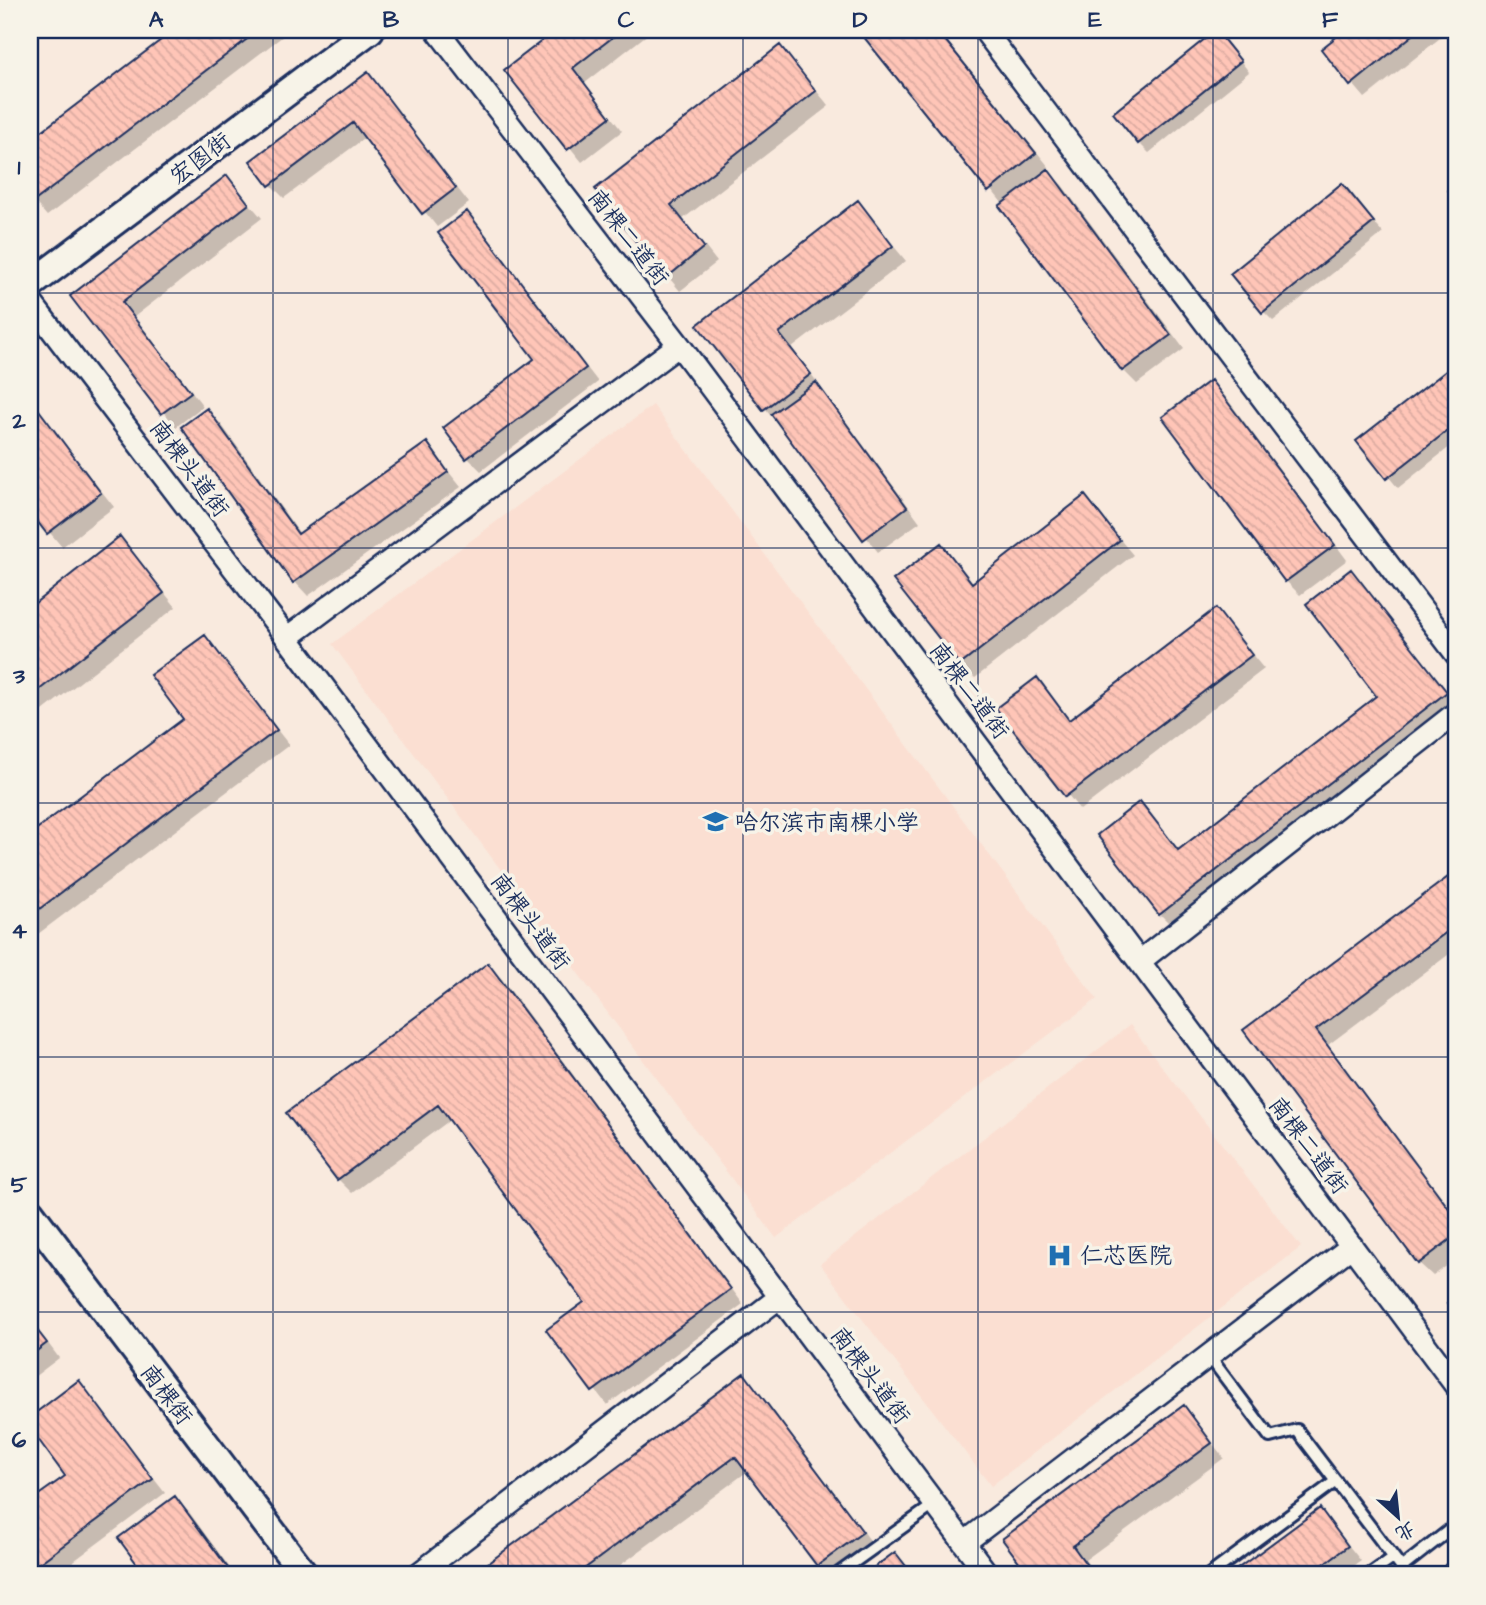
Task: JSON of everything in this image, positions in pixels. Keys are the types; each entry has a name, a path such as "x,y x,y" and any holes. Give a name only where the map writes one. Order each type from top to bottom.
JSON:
{"street":[{"name":"宏图街","path":"30,285 370,30"},
{"name":"南棵二道街","path":"437,30 679,345 1456,1386"},
{"path":"984,30 1456,653"},
{"name":"南棵头道街","path":"30,301 287,638 988,1575"},
{"path":"287,638 679,345"},
{"path":"1140,961 1456,713"},
{"name":"南棵街","path":"30,1212 305,1575"},
{"path":"964,1544 1352,1246"},
{"path":"418,1575 780,1297"}],"lane":[{"path":"1209,1356 1270,1437 1297,1430 1404,1572 1456,1525"},
{"path":"1209,1575 1336,1481"},
{"path":"836,1575 935,1504"},
{"path":"1369,1575 1393,1558"}],"shaded area":[{"name":"哈尔滨市南棵小学","path":"653,405 1097,999 776,1238 332,644"},
{"name":"仁芯医院","path":"1130,1025 1301,1247 991,1486 820,1264"}],"building":[{"path":"174,30 259,30 32,203 30,140"},
{"path":"556,30 622,30 573,68 610,117 567,150 504,70"},
{"path":"937,30 1036,153 988,192 859,31"},
{"path":"1216,30 1241,61 1138,144 1113,113"},
{"path":"1345,30 1419,30 1350,86 1321,49"},
{"path":"780,45 816,91 671,205 704,247 665,279 595,189"},
{"path":"368,72 456,188 422,214 353,123 269,186 250,161"},
{"path":"1048,169 1171,335 1122,371 999,206"},
{"path":"227,175 249,204 122,302 191,392 161,414 70,296"},
{"path":"1342,183 1374,222 1262,313 1230,274"},
{"path":"1456,184 1456,202 1448,190"},
{"path":"858,200 893,246 779,333 811,374 763,410 697,325"},
{"path":"467,211 586,368 466,459 443,428 534,359 438,233"},
{"path":"1456,363 1456,424 1386,479 1356,441"},
{"path":"1211,380 1335,545 1285,582 1162,417"},
{"path":"816,382 907,507 863,540 771,414"},
{"path":"30,398 101,493 47,534 30,512"},
{"path":"207,408 298,534 427,442 448,472 293,583 181,427"},
{"path":"1085,495 1120,540 960,665 893,580 941,543 972,583"},
{"path":"120,536 164,593 30,697 30,607"},
{"path":"1351,569 1447,692 1159,915 1097,835 1140,801 1178,850 1376,696 1306,604"},
{"path":"1216,608 1252,655 1065,797 996,708 1037,677 1069,720"},
{"path":"205,635 277,730 30,916 30,834 183,719 150,675"},
{"path":"1456,871 1456,925 1316,1030 1456,1218 1456,1235 1418,1264 1243,1030"},
{"path":"488,963 731,1289 592,1392 546,1330 584,1302 438,1105 337,1180 286,1113"},
{"path":"1456,1296 1456,1316 1447,1303"},
{"path":"30,1321 47,1343 30,1356"},
{"path":"744,1373 863,1532 817,1566 735,1457 576,1575 472,1575"},
{"path":"79,1380 153,1479 30,1570 30,1501 65,1476 30,1428 30,1417"},
{"path":"1184,1405 1212,1443 1073,1546 1094,1575 1029,1575 1002,1539"},
{"path":"175,1496 233,1575 145,1575 118,1538"},
{"path":"1320,1508 1348,1546 1309,1575 1229,1575"},
{"path":"895,1552 913,1575 864,1575"},
{"path":"1456,1556 1456,1575 1453,1575 1445,1565"}],"place":[{"name":"哈尔滨市南棵小学","path":"715,822"},
{"name":"仁芯医院","path":"1060,1255"}]}
